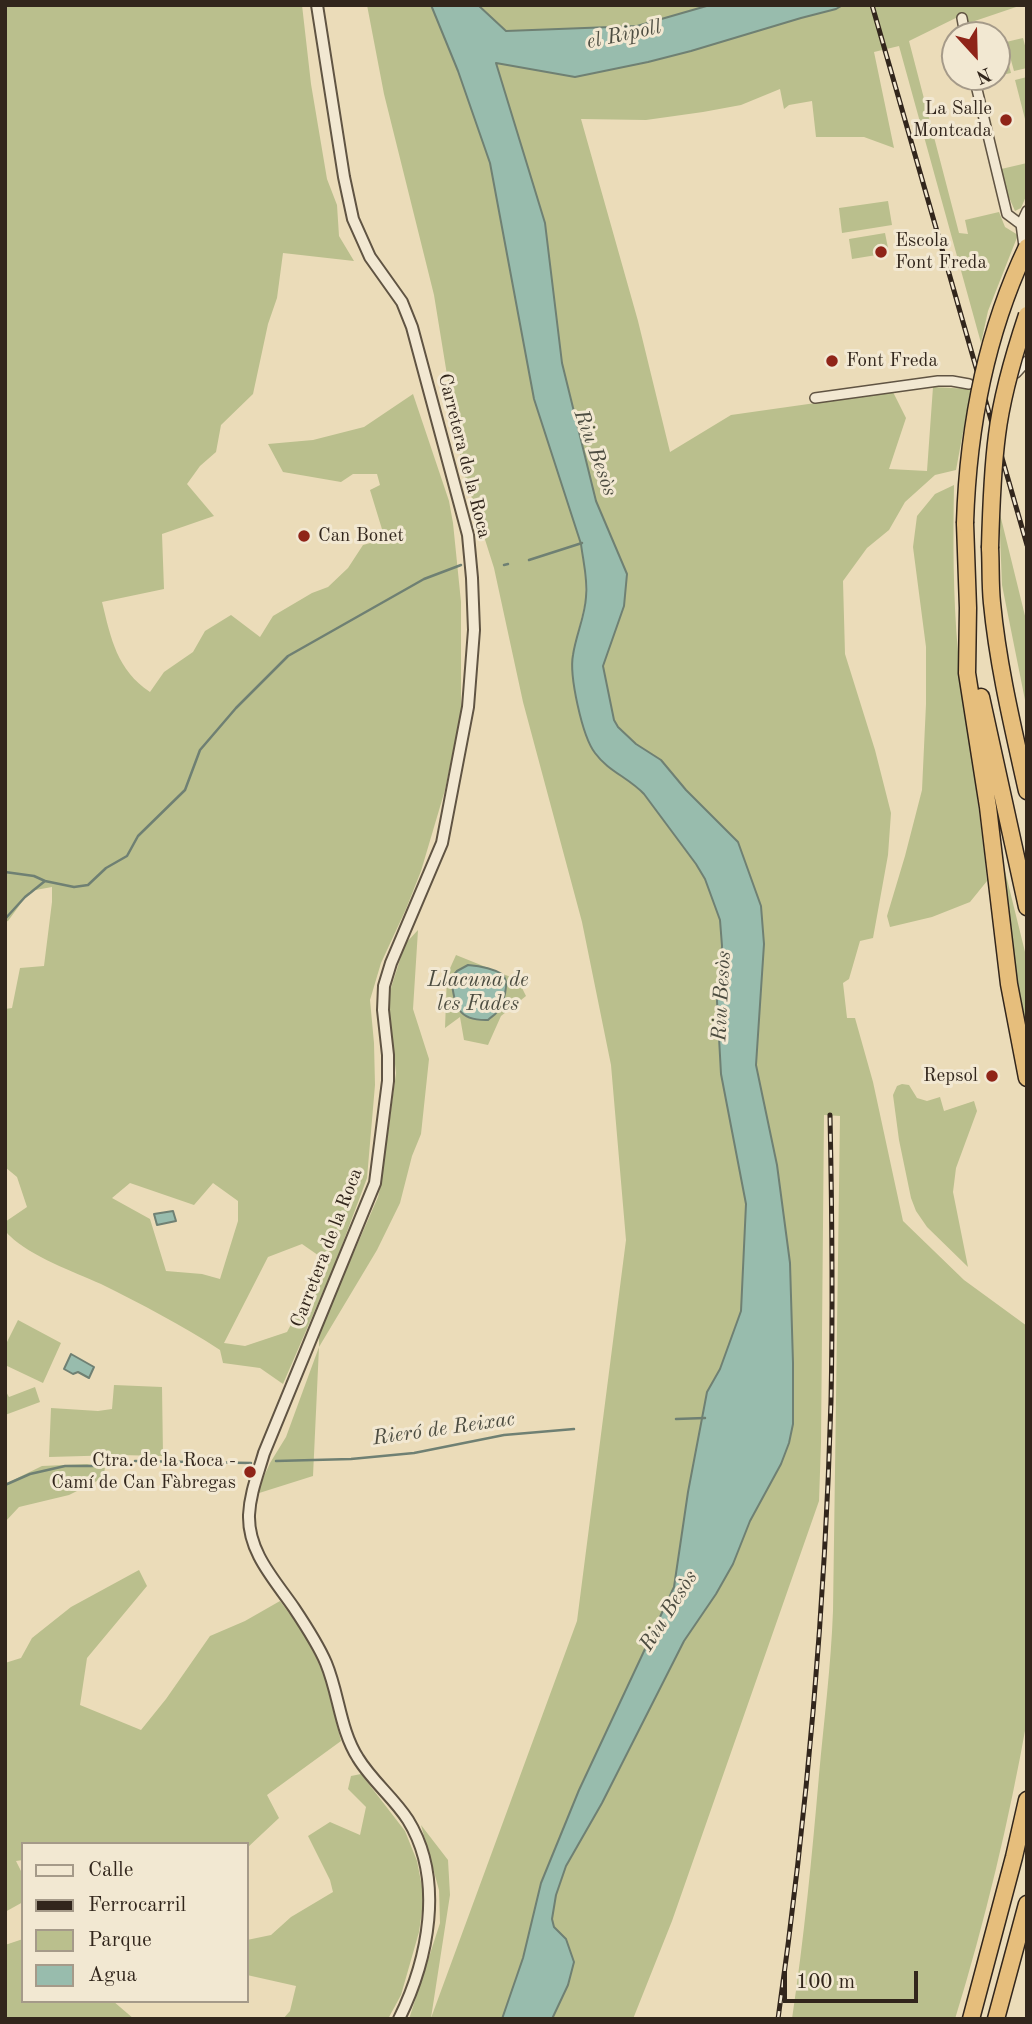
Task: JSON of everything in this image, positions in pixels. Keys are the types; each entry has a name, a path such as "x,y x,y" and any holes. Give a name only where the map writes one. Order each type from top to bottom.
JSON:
{"highway":[{"path":"1027,247 995,331 978,397 966,483 965,523 967,673 1009,984 1027,1079"},
{"path":"1027,315 1011,369 997,433 991,487 990,548 998,652 1010,720 1027,791"},
{"path":"968,608 988,731 1027,907"},
{"path":"971,2019 1027,1800"},
{"path":"996,2019 1027,1904"}],"street":[{"name":"Carretera de la Roca","path":"317,5 353,219 370,257 402,302 412,327 463,513 474,600 468,707 447,824 435,861 391,963 384,986 388,1081 375,1183 264,1453 249,1514 250,1532 259,1559 295,1610 325,1660 355,1754 405,1815 419,1844 427,1879 428,1916 419,1968 399,2019"},
{"path":"977,91 1007,214 1024,226"},
{"path":"1027,211 1024,226 1027,269"},
{"path":"1000,379 1016,373 1027,360"},
{"path":"815,398 939,381 952,380 969,384"}],"green space":[{"path":"5,5 302,5 311,84 327,179 337,205 339,236 354,261 283,253 277,298 268,324 253,394 221,425 216,452 200,466 187,484 214,516 162,534 164,589 102,602 117,653 130,674 150,692 164,672 193,652 205,631 231,615 260,637 273,616 312,593 328,587 348,568 363,545 385,539 370,490 380,485 377,474 353,474 341,482 283,472 268,444 313,440 364,427 413,394 449,501 453,523 461,602 461,712 445,790 421,871 381,963 370,1000 375,1085 367,1178 335,1264 283,1384 260,1368 223,1363 220,1350 191,1332 101,1284 40,1257 7,1233 5,1222 27,1207 17,1177 5,1167 5,1009 12,1008 20,968 44,966 52,887 30,891 5,922","holes":["130,1183 194,1205 213,1183 238,1201 238,1221 220,1279 202,1274 166,1271 150,1219 112,1198","302,1244 325,1260 287,1332 245,1346 224,1343 268,1257"]},
{"path":"367,5 431,5 458,71 490,163 534,399 581,543 586,598 573,654 590,746 606,765 639,788 655,808 705,879 720,920 722,946 717,1001 721,1074 746,1204 741,1311 720,1369 707,1392 674,1587 579,1790 541,1883 523,1958 502,2019 409,2019 440,1923 439,1890 421,1825 448,1860 450,1895 431,2018 577,1621 626,1240 611,1065 582,922 523,702 494,568 462,467 434,295 384,94"},
{"path":"478,5 710,5 637,26 506,31"},
{"path":"843,5 1022,5 975,21 964,21 966,13 950,21 941,21 941,25 909,41 959,233 968,234 965,220 999,212 1005,227 1018,235 988,311 981,343 899,46 874,52 894,148 864,137 816,137 812,101 789,105 784,109 780,89 741,105 703,112 646,120 581,119 638,321 670,452 731,415 893,392 906,418 889,469 927,471 933,387 971,389 956,470 935,475 905,502 889,530 867,548 843,581 845,654 875,750 891,813 888,855 873,938 860,941 849,979 843,983 847,1018 855,1018 873,1082 903,1221 964,1280 1027,1326 1027,1720 995,1871 955,2019 792,2019 811,1867 833,1611 840,1116 824,1115 819,1501 672,1921 633,2019 552,2019 561,2000 566,1939 554,1927 552,1919 566,1866 602,1803 684,1641 733,1564 750,1521 781,1464 793,1363 790,1263 777,1165 756,1065 764,944 761,906 738,842 686,790 661,760 636,744 614,720 603,666 624,606 627,574 596,501 562,363 545,223 496,63 575,77 691,51"},
{"path":"1023,38 1027,68 1014,71 1011,41"},
{"path":"1027,77 1027,118 1025,119 1015,80"},
{"path":"1027,163 1027,194 1021,208 1015,211 997,170"},
{"path":"888,201 892,225 842,233 839,208"},
{"path":"885,233 889,253 852,259 849,239"},
{"path":"954,485 958,652 987,881 970,902 932,917 890,927 887,916 922,790 926,647 913,547 917,516 935,494"},
{"path":"999,510 1027,624 1027,710 1002,585"},
{"path":"1003,863 1027,960 1027,1046 1020,1014"},
{"path":"418,930 413,1009 429,1059 421,1134 412,1156 400,1203 377,1250 319,1347 319,1332 378,1197 396,1073 390,1020 390,991 405,944"},
{"path":"456,955 518,980 526,996 501,1016 488,1045 464,1040 460,1017 445,1028 447,975"},
{"path":"909,1085 917,1098 927,1101 940,1097 944,1111 974,1101 977,1111 956,1168 953,1192 968,1267 927,1227 911,1198 893,1095 897,1086"},
{"path":"18,1320 61,1343 43,1383 5,1365 5,1346"},
{"path":"319,1347 313,1476 256,1494 286,1437"},
{"path":"114,1385 162,1387 163,1456 49,1457 51,1408 98,1411 112,1409"},
{"path":"35,1387 40,1402 5,1415 5,1390 9,1397"},
{"path":"87,1464 105,1468 103,1478 69,1495 19,1507 5,1522 5,1484 42,1466"},
{"path":"139,1570 147,1586 87,1658 80,1705 141,1730 210,1636 245,1621 280,1601 302,1630 324,1674 341,1741 267,1795 279,1818 248,1847 248,1842 21,1842 21,1860 16,1861 21,1871 21,1903 5,1912 5,1663 21,1658 32,1638 71,1607"},
{"path":"361,1774 405,1831 417,1861 424,1897 419,1932 401,1995 388,2019 283,2019 290,2011 296,1986 248,1975 248,1940 271,1935 291,1917 333,1892 330,1880 308,1836 330,1822 360,1835 366,1807 348,1789 351,1776"},
{"path":"21,1940 21,2003 115,2003 134,2019 5,2019 5,1945"}],"water":[{"path":"431,5 478,5 506,31 637,26 710,5 843,5 691,51 575,77 496,63 545,223 562,363 596,501 627,574 624,606 603,666 614,720 636,744 661,760 686,790 738,842 761,906 764,944 756,1065 777,1165 790,1263 793,1363 793,1424 781,1464 750,1521 733,1564 684,1641 602,1803 566,1866 556,1895 552,1919 554,1927 566,1939 574,1962 568,1985 552,2019 502,2019 523,1958 541,1883 579,1790 674,1587 707,1392 720,1369 741,1311 746,1204 721,1074 717,1001 722,946 720,920 705,879 696,864 644,794 612,770 595,753 581,720 572,664 586,597 581,544 534,399 490,163 458,71"},
{"name":"Llacuna de les Fades","path":"468,965 494,970 505,977 502,1004 488,1020 464,1015 456,1004 451,978"},
{"path":"173,1211 176,1221 157,1225 154,1214"},
{"path":"71,1354 94,1367 89,1378 64,1369"}],"waterway":[{"path":"529,560 582,543"},
{"path":"504,565 508,564"},
{"path":"5,919 25,897 45,881 74,887 88,885 106,868 127,856 138,836 185,790 200,750 236,708 288,656 424,579 461,565"},
{"path":"5,872 34,876 45,881"},
{"name":"Rieró de Reixac","path":"676,1419 705,1418"},
{"name":"Rieró de Reixac","path":"276,1461 351,1459 414,1453 504,1435 574,1429"},
{"name":"Rieró de Reixac","path":"135,1461 251,1463"},
{"name":"Rieró de Reixac","path":"5,1485 30,1474 65,1466 93,1466"}],"railway":[{"path":"872,5 1027,545"},
{"path":"778,2019 806,1788 824,1556 832,1365 830,1115"}],"place":[{"name":"La Salle Montcada","path":"1006,120"},
{"name":"Escola Font Freda","path":"881,252"},
{"name":"Font Freda","path":"832,361"},
{"name":"Can Bonet","path":"304,536"},
{"name":"Repsol","path":"992,1076"},
{"name":"Ctra. de la Roca - Camí de Can Fàbregas","path":"250,1472"}],"water label":[{"name":"el Ripoll","path":"624,35"},
{"name":"Riu Besòs","path":"595,453"},
{"name":"Riu Besòs","path":"722,996"},
{"name":"Riu Besòs","path":"669,1611"}]}
